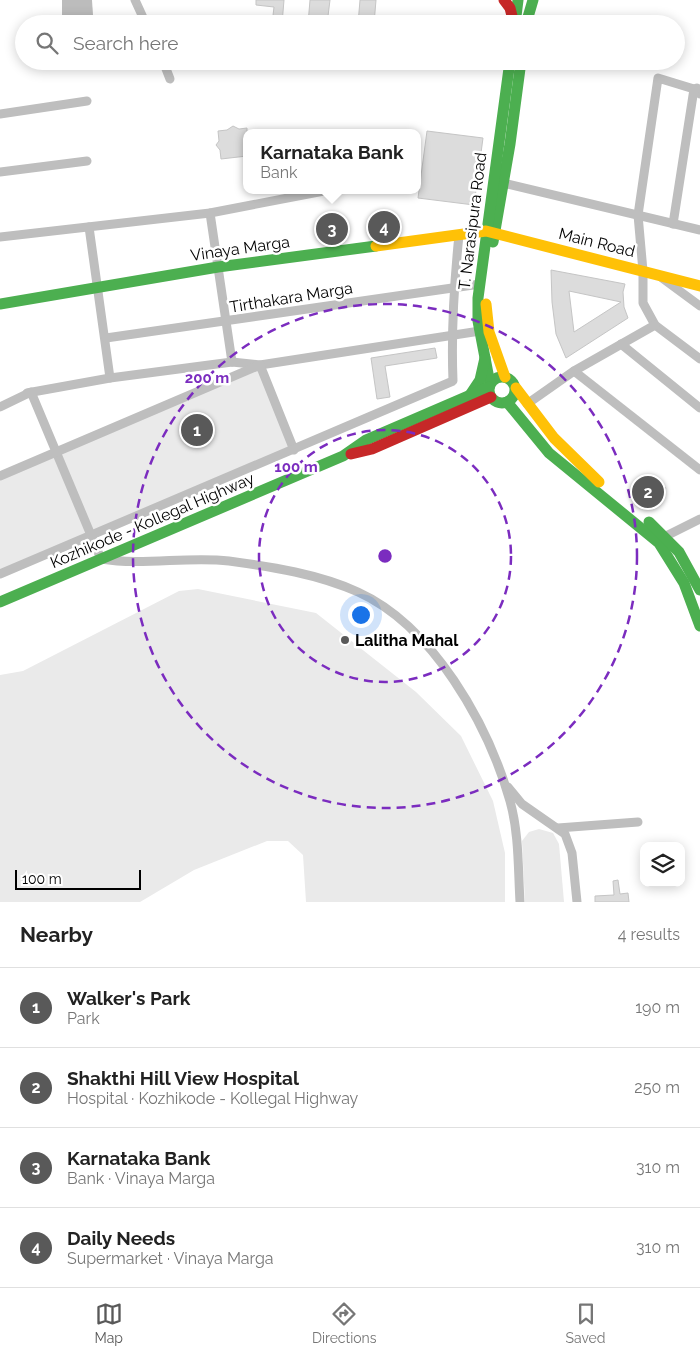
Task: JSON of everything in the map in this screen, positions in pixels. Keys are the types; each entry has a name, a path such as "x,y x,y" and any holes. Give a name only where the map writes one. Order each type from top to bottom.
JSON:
{"main road":[{"path":"504,0 512,15"},
{"path":"516,15 518,0"},
{"path":"527,15 528,0"},
{"path":"529,15 533,0"},
{"name":"T. Narasipura Road","path":"505,377 496,354 486,318 490,232 509,70"},
{"name":"T. Narasipura Road","path":"490,389 480,331 478,308 480,284 490,232 503,183 520,70"},
{"name":"Vinaya Marga","path":"0,304 218,267 490,232"},
{"name":"Main Road","path":"490,232 643,271 661,278 700,286"},
{"path":"467,397 480,380 485,358"},
{"path":"516,388 514,397 508,402 498,403 490,389 496,378 505,377 512,381 546,431 565,452 637,518 669,556 684,583 700,626"},
{"name":"Kozhikode - Kollegal Highway","path":"343,456 366,440 490,389"},
{"name":"Kozhikode - Kollegal Highway","path":"0,602 343,456 372,449 461,411 490,389"},
{"path":"508,402 549,453 637,518 666,536 696,573 700,590"},
{"path":"461,411 486,405 495,406 522,421"}],"street":[{"path":"135,0 142,15"},
{"path":"166,70 170,79"},
{"path":"673,224 698,90 658,78 638,215 643,271 643,303 655,325 700,359"},
{"path":"0,114 87,102"},
{"path":"0,172 87,161"},
{"path":"503,183 700,230"},
{"path":"0,237 210,213 308,194"},
{"path":"210,213 232,362"},
{"path":"88,227 106,338 110,378"},
{"path":"0,574 453,381 451,336 453,288 459,235"},
{"path":"661,278 700,306"},
{"name":"Tirthakara Marga","path":"106,338 480,284"},
{"path":"527,404 574,371 655,325"},
{"path":"0,476 260,365 480,331"},
{"path":"621,344 700,408"},
{"path":"0,399 110,378 232,362 260,365"},
{"path":"260,365 294,450"},
{"path":"574,371 700,470"},
{"path":"31,392 102,559 126,563 179,559 229,561 302,574 359,593 381,605 420,637 439,660 472,709 502,778 515,826 520,902"},
{"path":"0,406 31,392"},
{"path":"666,536 700,519"},
{"path":"502,778 522,804 558,828 569,842 572,852 577,902"},
{"path":"558,828 638,822"}],"shaded area":[{"path":"62,0 92,0 93,15 62,15"},
{"path":"260,365 294,450 0,570 0,477"},
{"path":"198,589 316,613 416,692 461,736 493,801 505,853 505,902 306,902 303,855 288,841 267,841 194,870 140,902 0,902 0,675 23,671 179,591"},
{"path":"539,829 553,833 559,844 564,902 525,902 522,841 529,832"}],"building":[{"path":"256,0 284,0 283,15 273,15 274,7 256,5"},
{"path":"310,0 330,0 328,15 309,15"},
{"path":"360,0 376,0 375,15 359,15"},
{"path":"233,126 239,129 247,128 243,129 243,156 221,159 220,150 216,145 219,141 218,131 227,130"},
{"path":"427,131 483,138 474,205 418,198 419,194 421,194 421,176"},
{"path":"551,270 625,284 623,292 624,307 628,318 566,358 556,334","holes":["569,291 621,302 574,332"]},
{"path":"435,348 437,358 385,366 390,397 377,399 371,358"},
{"path":"652,477 666,488 651,507 637,496"},
{"path":"618,880 620,894 628,893 629,902 595,902 595,896 614,895 613,881"}],"traffic: fast":[{"path":"516,15 518,0"},
{"path":"529,15 533,0"},
{"path":"490,384 478,321 478,298 509,70"},
{"path":"493,242 510,144 520,70"},
{"path":"0,304 218,267 376,246"},
{"path":"470,395 480,380 485,358"},
{"path":"502,377 511,381 515,390 511,399 502,403 493,399 489,390 493,381 502,377"},
{"path":"0,602 343,456 366,440 489,387"},
{"path":"507,402 549,453 659,543 684,583 700,626"},
{"path":"649,522 679,552 700,590"}],"traffic: slow":[{"path":"376,246 486,231 700,286"},
{"path":"486,304 489,332 505,377"},
{"path":"516,388 554,438 599,482"}],"traffic: jam":[{"path":"504,0 510,8 512,15"},
{"path":"351,454 372,449 491,397"}],"place":[{"name":"Daily Needs","path":"384,227"},
{"name":"Karnataka Bank","path":"332,229"},
{"name":"Walker's Park","path":"197,430"},
{"name":"Shakthi Hill View Hospital","path":"648,492"},
{"name":"Lalitha Mahal","path":"345,640"}]}
